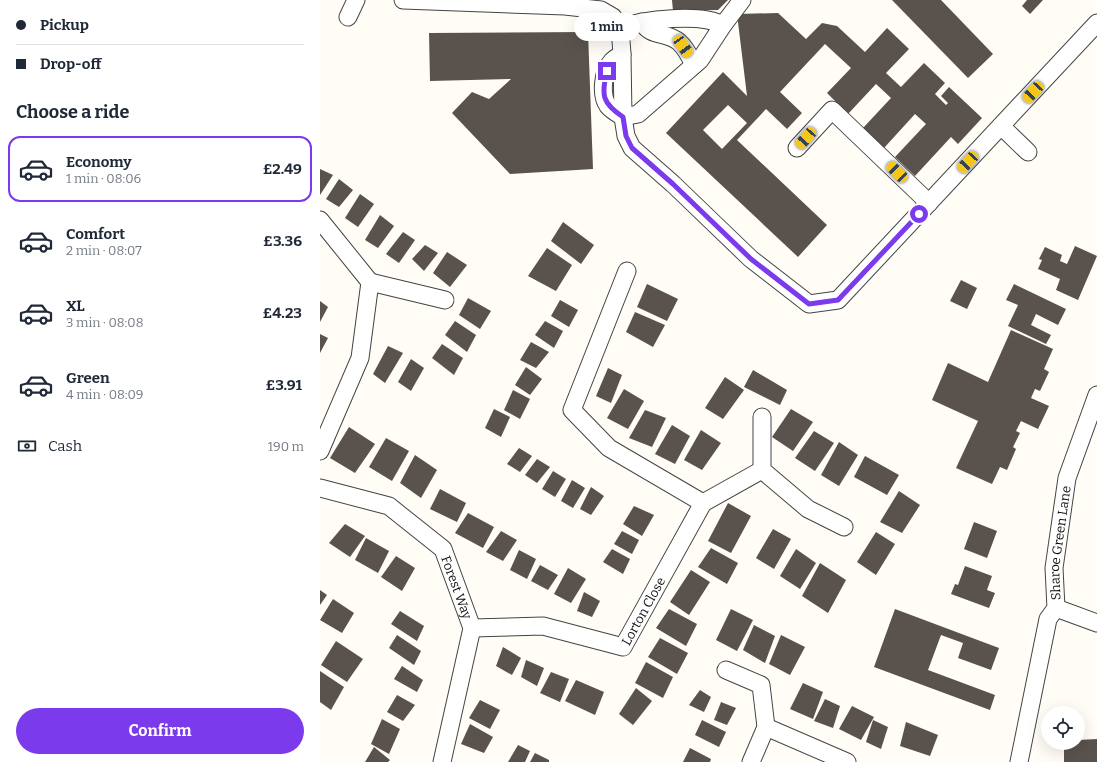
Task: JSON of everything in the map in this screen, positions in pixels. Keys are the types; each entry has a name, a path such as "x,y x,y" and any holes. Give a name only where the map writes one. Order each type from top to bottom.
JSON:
{"street":[{"path":"348,17 356,0"},
{"path":"403,0 601,10 613,16 620,28 623,117 626,136 632,148 673,184 751,259 809,304 838,300 1097,22"},
{"path":"623,117 638,114 700,60 723,25 742,0"},
{"path":"620,28 642,22 707,19 723,25"},
{"path":"642,22 646,30 678,41 689,55 694,65"},
{"path":"797,148 832,110 929,203"},
{"path":"1001,126 1028,152"},
{"path":"320,220 370,282 445,300"},
{"path":"627,271 572,410 608,448 703,503 762,470"},
{"path":"320,451 360,358 370,282"},
{"name":"Sharoe Green Lane","path":"1019,762 1048,619 1056,608 1054,568 1067,478 1097,395"},
{"path":"762,417 762,470 808,509 844,527"},
{"name":"Forest Way","path":"320,488 389,506 443,549 472,628 442,762"},
{"name":"Lorton Close","path":"472,628 543,626 623,647 703,503"},
{"path":"1056,608 1097,623"},
{"path":"726,670 762,685 766,727 751,762"},
{"path":"766,727 847,762"}],"building":[{"path":"672,0 728,0 718,10 673,11"},
{"path":"892,0 941,0 993,54 968,78"},
{"path":"1027,0 1043,0 1030,14 1022,6"},
{"path":"778,13 806,39 822,23 837,26 865,52 887,28 909,49 886,73 901,87 924,63 945,83 935,94 946,105 948,103 941,96 949,87 982,118 958,144 951,137 915,176 895,157 926,124 915,114 884,148 863,128 891,98 876,84 848,114 827,93 851,68 825,44 780,92 802,113 787,129 766,109 737,140 827,225 798,257 666,133 723,72 747,96 737,14","holes":["728,105 747,123 722,149 703,130"]},
{"path":"588,32 593,169 510,174 452,113 472,92 489,99 511,79 430,81 429,33"},
{"path":"320,169 333,175 320,195"},
{"path":"339,179 353,190 339,207 326,199"},
{"path":"360,194 374,204 358,227 345,218"},
{"path":"380,215 394,226 378,248 365,240"},
{"path":"563,222 594,245 581,264 551,241"},
{"path":"403,232 415,240 399,263 386,254"},
{"path":"425,245 438,253 424,271 412,259"},
{"path":"1075,246 1097,256 1078,300 1056,290 1060,279 1038,269 1042,260 1039,259 1045,247 1062,255 1060,261 1067,264"},
{"path":"547,248 572,265 556,291 528,276"},
{"path":"447,252 467,265 450,287 433,273"},
{"path":"961,280 977,288 967,309 950,301"},
{"path":"647,284 678,299 667,321 637,307"},
{"path":"1014,284 1066,309 1058,325 1036,314 1031,325 1051,335 1046,344 1008,326 1018,305 1006,300"},
{"path":"468,298 491,311 480,329 459,315"},
{"path":"560,300 578,310 569,327 551,316"},
{"path":"320,301 328,307 320,322"},
{"path":"635,312 665,325 653,347 626,332"},
{"path":"455,321 476,335 467,352 445,335"},
{"path":"545,321 563,331 554,348 535,335"},
{"path":"1011,330 1053,349 1044,369 1049,372 1040,391 1035,389 1031,398 1049,406 1038,429 1021,421 1016,431 1020,433 1013,447 1016,449 1007,470 1000,467 992,484 956,468 978,421 932,400 948,363 988,382"},
{"path":"320,334 328,338 320,353"},
{"path":"531,342 549,352 536,368 520,360"},
{"path":"442,344 463,358 454,375 432,358"},
{"path":"388,346 403,353 385,383 373,374"},
{"path":"411,359 424,368 411,391 398,382"},
{"path":"526,367 542,379 530,395 515,385"},
{"path":"608,368 622,375 611,403 596,396"},
{"path":"753,370 787,390 780,405 744,387"},
{"path":"725,377 744,390 723,419 705,408"},
{"path":"624,389 644,401 628,429 607,418"},
{"path":"513,390 530,399 520,419 504,410"},
{"path":"494,409 510,417 501,437 485,428"},
{"path":"791,409 813,422 793,451 772,437"},
{"path":"645,410 666,418 652,447 629,438"},
{"path":"672,425 690,436 675,464 655,454"},
{"path":"349,427 375,444 355,473 330,458"},
{"path":"701,430 721,443 702,470 684,460"},
{"path":"814,431 834,443 815,471 795,458"},
{"path":"386,438 409,451 392,481 369,467"},
{"path":"839,442 858,455 839,486 821,475"},
{"path":"519,448 532,456 520,472 507,464"},
{"path":"415,455 437,470 421,498 400,483"},
{"path":"865,456 899,475 887,495 854,477"},
{"path":"537,459 550,467 537,483 525,475"},
{"path":"553,471 566,479 555,497 542,489"},
{"path":"572,480 585,488 573,508 561,501"},
{"path":"591,487 604,496 591,515 580,509"},
{"path":"440,489 466,503 457,522 430,509"},
{"path":"899,491 920,505 902,533 880,522"},
{"path":"728,503 751,516 731,553 708,541"},
{"path":"634,506 654,515 642,536 623,524"},
{"path":"468,513 494,527 483,548 455,533"},
{"path":"974,522 997,531 987,558 964,549"},
{"path":"345,524 365,536 350,557 329,543"},
{"path":"773,529 791,539 774,569 756,558"},
{"path":"501,531 517,540 503,561 486,552"},
{"path":"622,531 639,540 632,554 614,544"},
{"path":"876,532 895,544 876,575 857,562"},
{"path":"366,538 389,551 378,573 355,560"},
{"path":"711,548 738,563 727,584 698,567"},
{"path":"612,549 630,559 623,574 603,562"},
{"path":"796,549 816,563 800,589 780,576"},
{"path":"519,550 536,559 527,579 510,570"},
{"path":"396,556 415,568 402,591 381,577"},
{"path":"820,563 846,580 828,613 802,596"},
{"path":"540,565 558,575 548,590 531,581"},
{"path":"965,566 992,576 987,590 995,593 989,608 951,594 955,584 958,585"},
{"path":"568,568 586,579 571,603 554,594"},
{"path":"691,570 710,582 689,615 670,602"},
{"path":"320,590 327,595 320,605"},
{"path":"584,592 600,601 592,617 577,611"},
{"path":"333,599 354,613 342,633 320,620"},
{"path":"669,609 697,624 686,646 656,628"},
{"path":"731,609 753,620 737,651 716,640"},
{"path":"895,609 999,648 991,670 958,658 963,643 941,635 928,670 995,695 990,710 874,667"},
{"path":"400,611 424,626 417,641 391,624"},
{"path":"754,625 775,636 765,663 743,650"},
{"path":"397,635 421,651 414,665 389,648"},
{"path":"781,635 805,647 790,675 769,664"},
{"path":"660,638 688,653 677,674 648,657"},
{"path":"336,641 363,659 347,682 321,665"},
{"path":"503,647 521,658 512,675 496,666"},
{"path":"526,660 544,668 537,686 521,677"},
{"path":"646,662 673,677 663,698 635,683"},
{"path":"402,666 423,680 417,692 394,679"},
{"path":"320,671 344,687 331,710 320,702"},
{"path":"551,672 569,679 560,702 540,693"},
{"path":"576,680 604,692 595,715 565,701"},
{"path":"803,683 823,692 813,719 790,709"},
{"path":"636,688 652,701 633,725 619,714"},
{"path":"700,690 711,697 704,712 689,705"},
{"path":"397,695 415,705 403,721 387,712"},
{"path":"825,699 840,706 833,728 814,721"},
{"path":"480,700 500,710 490,729 469,718"},
{"path":"721,702 736,708 727,725 714,720"},
{"path":"852,706 874,717 861,740 839,729"},
{"path":"382,719 400,729 389,754 371,744"},
{"path":"702,720 726,732 719,747 695,735"},
{"path":"873,720 888,727 881,749 866,742"},
{"path":"906,722 938,735 930,756 900,746"},
{"path":"470,724 493,737 484,753 461,744"},
{"path":"1097,739 1097,762 1064,762 1064,750 1085,750 1085,740"},
{"path":"518,745 530,751 525,762 508,762"},
{"path":"374,747 390,760 388,762 365,762"},
{"path":"690,748 711,759 710,762 683,762"},
{"path":"535,753 549,760 549,762 530,762"}],"route":[{"path":"607,71 604,83 604,95 608,106 623,117 626,136 632,148 673,184 751,259 809,304 838,300 919,214"}]}
